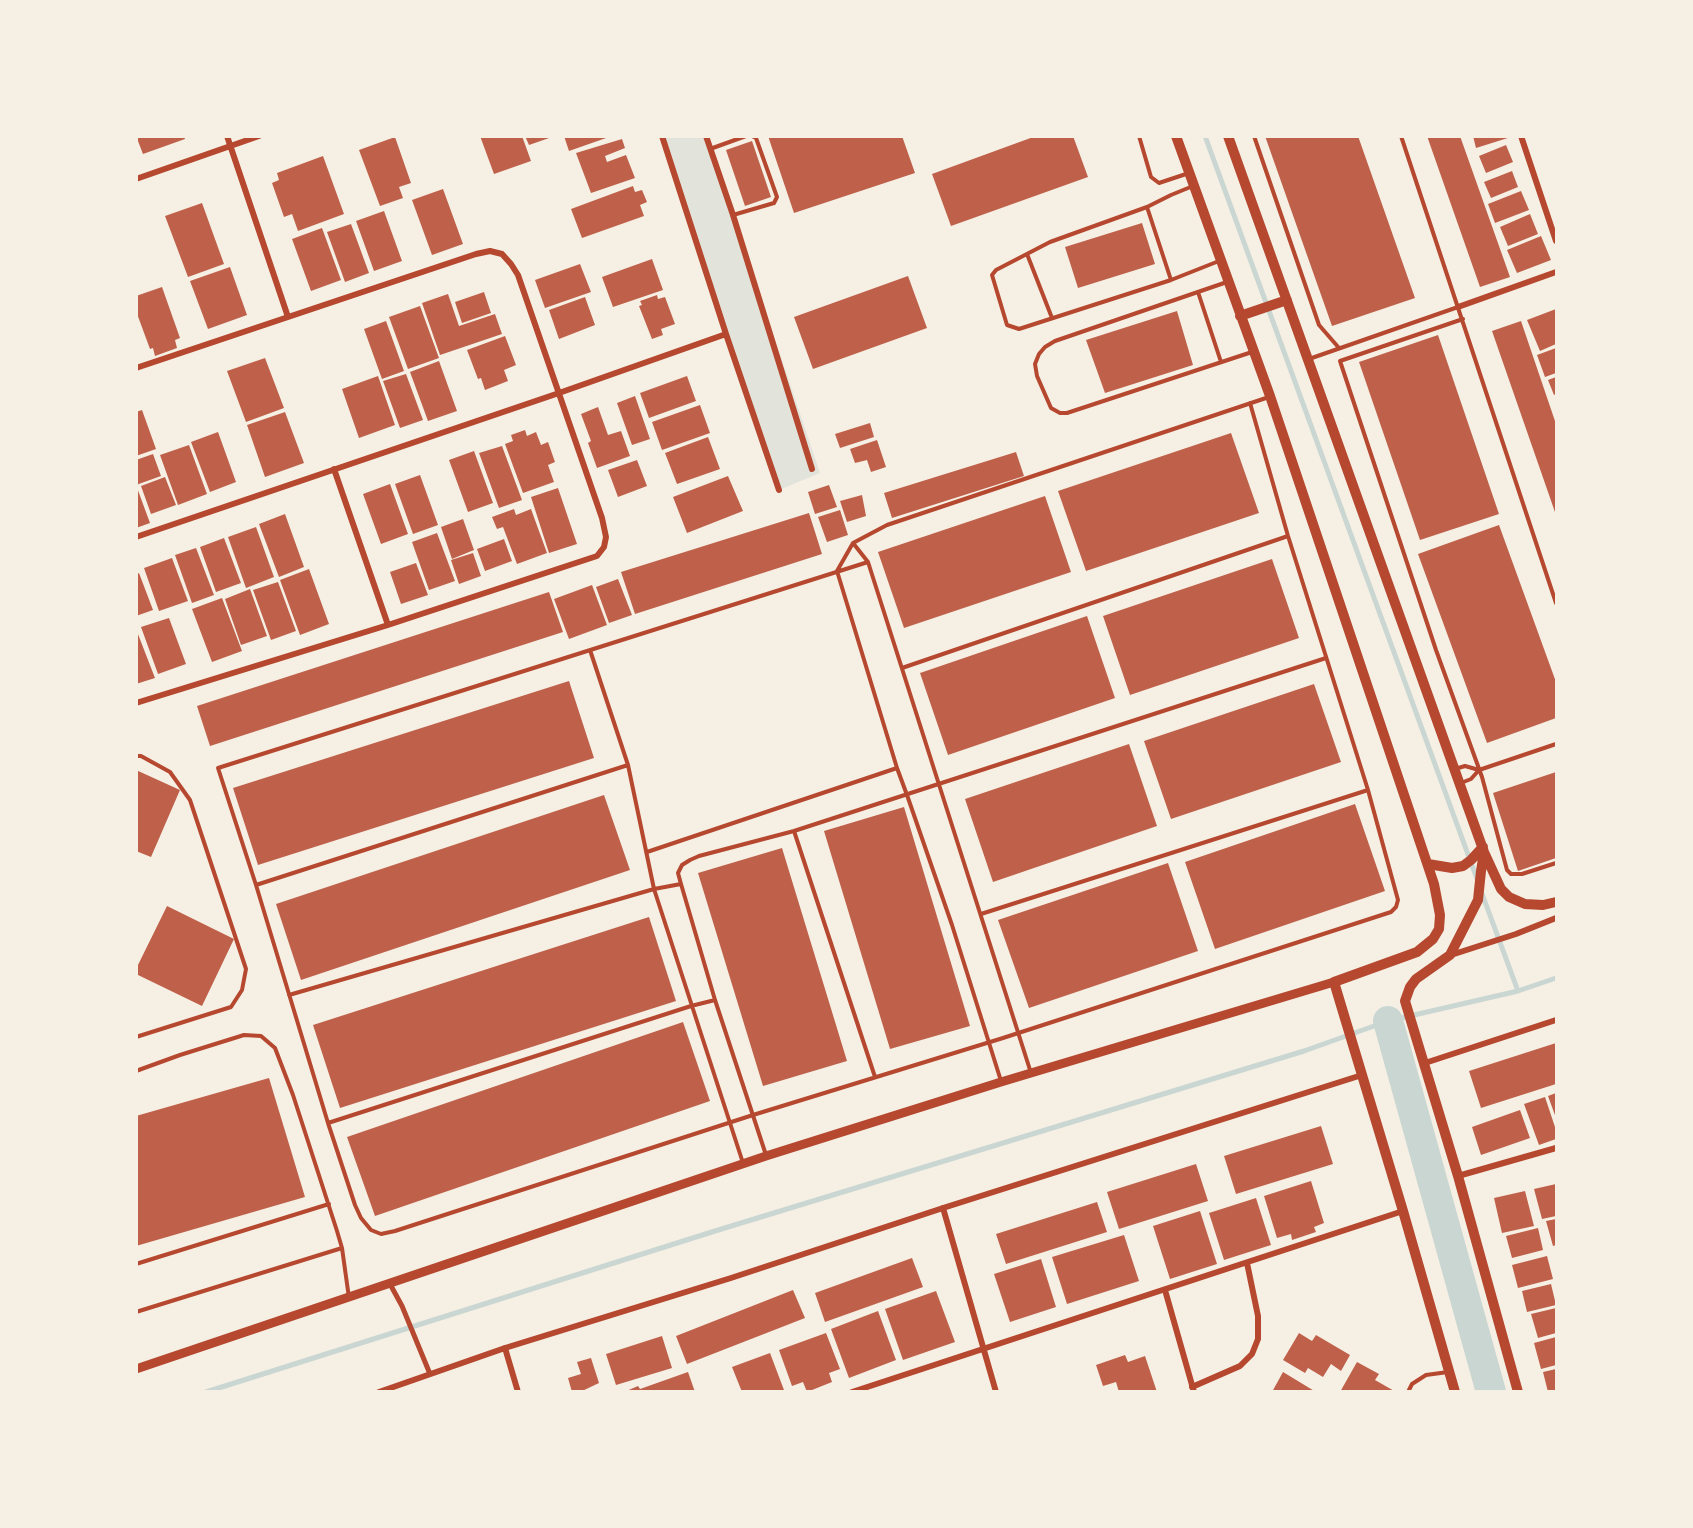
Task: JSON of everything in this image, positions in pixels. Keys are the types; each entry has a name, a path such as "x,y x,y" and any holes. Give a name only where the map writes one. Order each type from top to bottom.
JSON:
{"main road":[{"path":"1176,136 1270,396 1433,865 1440,915 1439,929 1433,939 1417,952 1334,982 1455,1392"},
{"path":"1228,136 1282,301 1308,359 1460,784 1481,851 1501,889 1509,897 1525,904 1543,905 1557,902"},
{"path":"1240,316 1282,301"},
{"path":"1433,865 1452,868 1462,866 1481,851"},
{"path":"1481,851 1478,900 1450,955 1416,979 1405,1001 1458,1176 1518,1392"}],"street":[{"path":"227,136 288,317"},
{"path":"136,179 259,136"},
{"path":"662,136 779,490"},
{"path":"706,136 812,469"},
{"path":"1521,136 1557,241"},
{"path":"136,368 476,254 490,251 502,254 518,275 602,519 606,537 604,547 597,556 388,625 136,703"},
{"path":"1458,307 1557,272"},
{"path":"136,537 726,334"},
{"path":"334,469 388,625"},
{"path":"1450,955 1557,918"},
{"path":"136,1369 766,1156 1001,1082 1334,982"},
{"path":"1425,1064 1557,1020"},
{"path":"380,1392 504,1348 731,1278 1360,1070"},
{"path":"1458,1176 1557,1148"},
{"path":"943,1208 996,1392"},
{"path":"852,1392 1403,1211"},
{"path":"1165,1290 1193,1389 1240,1366 1252,1354 1258,1339 1258,1316 1247,1263"},
{"path":"390,1284 402,1306 430,1374"},
{"path":"504,1348 518,1392"}],"lane":[{"path":"710,149 746,136"},
{"path":"733,215 774,203 777,197 756,138 752,136"},
{"path":"1139,136 1151,177 1159,183 1189,173"},
{"path":"1254,136 1319,325 1339,348"},
{"path":"1401,136 1557,603"},
{"path":"1194,186 1147,207 1050,242 996,270 992,275 1008,324 1019,329 1172,280 1220,261"},
{"path":"1147,207 1172,280"},
{"path":"1027,254 1052,318"},
{"path":"1228,282 1055,341 1039,354 1035,364 1037,376 1051,408 1060,413 1067,413 1254,351"},
{"path":"1198,292 1221,362"},
{"path":"1308,359 1458,307"},
{"path":"1462,319 1340,361 1436,650 1479,770 1507,870 1511,874 1522,874 1557,863"},
{"path":"1001,1082 952,925 897,768 837,571 853,543 887,525 1270,396"},
{"path":"868,562 218,768 328,1124 355,1205 371,1230 381,1234 395,1231 1391,912 1398,900 1368,790 1288,536 1250,403"},
{"path":"902,668 1288,536"},
{"path":"853,543 868,562 1031,1074"},
{"path":"590,650 628,765 654,889 743,1164"},
{"path":"766,1156 715,1000 681,884 678,873 682,865 690,860 794,831 908,795 1326,658"},
{"path":"1460,784 1471,779 1479,770 1557,744"},
{"path":"136,756 141,756 170,772 190,800 246,969 242,990 231,1007 136,1037"},
{"path":"256,885 628,765"},
{"path":"1455,770 1465,766 1479,770"},
{"path":"647,852 897,768"},
{"path":"981,914 1368,790"},
{"path":"794,831 874,1077"},
{"path":"289,995 654,889 681,884"},
{"path":"328,1124 715,1000"},
{"path":"136,1071 244,1035 261,1036 275,1048 329,1204 342,1248 350,1298"},
{"path":"136,1263 329,1204"},
{"path":"136,1311 342,1248"},
{"path":"1408,1392 1412,1384 1426,1375 1449,1372"}],"shaded area":[{"path":"662,137 707,137 820,473 779,490"}],"building":[{"path":"136,136 184,136 185,139 143,154"},
{"path":"480,136 522,136 531,161 494,174"},
{"path":"525,136 552,136 552,137 529,145"},
{"path":"564,136 609,136 609,137 569,151"},
{"path":"768,136 902,136 915,173 794,213"},
{"path":"1036,136 1073,136 1088,177 951,226 932,174"},
{"path":"1265,136 1358,136 1415,298 1332,326"},
{"path":"1427,136 1460,136 1510,277 1480,287"},
{"path":"1473,136 1511,136 1511,137 1476,148"},
{"path":"395,137 411,183 399,187 403,198 380,206 359,150"},
{"path":"622,139 625,148 605,156 607,162 626,155 635,178 591,193 576,153"},
{"path":"752,141 771,197 745,206 726,150"},
{"path":"1506,145 1513,162 1486,173 1479,156"},
{"path":"323,156 344,214 298,231 292,214 284,217 272,183 279,180 277,173"},
{"path":"1512,171 1518,187 1491,198 1484,182"},
{"path":"633,186 635,192 642,190 647,202 640,205 644,216 582,238 571,209"},
{"path":"443,189 463,244 432,255 412,200"},
{"path":"1521,191 1529,210 1495,223 1488,204"},
{"path":"202,203 224,264 188,277 165,216"},
{"path":"384,211 402,261 374,271 356,221"},
{"path":"1530,214 1538,234 1508,246 1500,227"},
{"path":"1142,223 1155,264 1078,288 1065,247"},
{"path":"351,224 369,273 345,282 327,232"},
{"path":"322,228 341,280 311,291 292,239"},
{"path":"1541,236 1551,260 1517,273 1507,250"},
{"path":"652,259 663,290 613,307 602,277"},
{"path":"580,264 591,292 545,308 535,280"},
{"path":"230,267 247,315 208,329 190,281"},
{"path":"908,276 927,328 813,369 794,317"},
{"path":"162,287 180,338 175,340 177,348 155,356 153,348 150,349 136,311 136,296"},
{"path":"484,292 491,313 462,323 455,302"},
{"path":"448,294 459,326 495,314 502,334 440,355 422,303"},
{"path":"657,295 658,299 665,297 675,324 661,329 663,335 652,339 639,306 642,305 640,301"},
{"path":"585,297 595,325 559,339 549,310"},
{"path":"420,306 439,358 408,369 389,317"},
{"path":"1556,309 1556,344 1540,351 1527,320"},
{"path":"1177,311 1193,365 1105,393 1086,340"},
{"path":"386,321 404,371 382,379 364,329"},
{"path":"1521,321 1556,424 1556,515 1492,331"},
{"path":"1438,335 1499,514 1420,540 1359,362"},
{"path":"505,336 516,365 504,370 508,381 485,390 481,378 478,379 467,350"},
{"path":"1556,348 1556,373 1545,377 1537,355"},
{"path":"265,358 284,408 246,422 227,371"},
{"path":"439,361 457,411 428,421 410,372"},
{"path":"406,374 423,420 400,428 383,381"},
{"path":"378,376 395,425 359,438 342,389"},
{"path":"687,376 696,401 649,418 640,393"},
{"path":"1556,377 1556,394 1554,395 1548,380"},
{"path":"635,396 650,439 632,445 617,403"},
{"path":"700,405 710,433 662,450 652,422"},
{"path":"598,407 608,435 621,431 630,456 597,468 588,443 591,441 581,414"},
{"path":"142,410 156,449 136,456 136,412"},
{"path":"285,412 304,463 265,477 247,425"},
{"path":"870,423 874,437 840,448 835,434"},
{"path":"525,430 527,436 536,432 541,445 548,442 555,462 548,465 554,482 523,493 505,444 513,441 511,435"},
{"path":"218,432 236,482 210,492 191,442"},
{"path":"1231,433 1259,513 1086,571 1058,491"},
{"path":"708,437 720,469 677,484 665,453"},
{"path":"877,440 886,467 871,472 867,460 855,463 850,449"},
{"path":"189,445 207,494 178,505 160,455"},
{"path":"502,446 522,500 499,508 479,453"},
{"path":"474,451 493,503 468,512 449,460"},
{"path":"1016,452 1024,476 892,518 884,493"},
{"path":"153,454 161,476 136,485 136,460"},
{"path":"637,460 647,486 618,497 608,470"},
{"path":"420,475 438,525 413,534 395,484"},
{"path":"728,476 743,511 687,533 673,497"},
{"path":"165,477 176,505 151,514 141,486"},
{"path":"390,484 408,534 381,544 363,494"},
{"path":"136,485 150,523 136,528"},
{"path":"829,485 837,507 815,514 808,492"},
{"path":"558,488 577,544 549,553 531,497"},
{"path":"862,495 866,516 847,522 840,501"},
{"path":"1045,496 1071,572 904,628 878,552"},
{"path":"514,509 516,515 531,509 547,553 517,564 503,527 497,529 492,517"},
{"path":"840,510 848,535 827,542 818,517"},
{"path":"809,513 822,554 635,614 621,572"},
{"path":"285,514 304,567 279,577 259,524"},
{"path":"463,519 474,550 452,559 441,527"},
{"path":"1499,525 1556,682 1556,718 1487,743 1418,554"},
{"path":"256,527 274,577 246,588 228,537"},
{"path":"437,533 455,581 429,590 412,542"},
{"path":"224,538 241,583 216,592 200,547"},
{"path":"504,539 512,561 485,571 477,549"},
{"path":"196,548 214,595 192,603 175,555"},
{"path":"473,553 481,576 459,584 451,560"},
{"path":"172,558 188,601 159,611 144,568"},
{"path":"1272,559 1299,638 1130,695 1103,616"},
{"path":"416,563 428,595 401,604 390,572"},
{"path":"309,569 329,624 300,635 280,580"},
{"path":"139,573 153,610 136,616 136,575"},
{"path":"618,579 632,615 609,623 596,587"},
{"path":"278,582 296,631 271,640 253,590"},
{"path":"592,585 607,625 569,639 554,599"},
{"path":"250,589 267,636 241,645 225,599"},
{"path":"549,592 563,632 210,746 197,706"},
{"path":"222,598 242,651 212,662 192,609"},
{"path":"1087,616 1115,698 948,755 920,673"},
{"path":"169,618 186,664 158,674 141,627"},
{"path":"136,629 155,678 136,684"},
{"path":"569,681 594,758 258,865 233,788"},
{"path":"1314,684 1341,762 1171,819 1144,741"},
{"path":"1129,744 1157,826 993,882 965,799"},
{"path":"136,770 180,790 151,857 136,851"},
{"path":"1556,772 1556,858 1518,871 1493,793"},
{"path":"604,795 630,870 301,980 276,904"},
{"path":"1355,804 1385,891 1215,949 1185,862"},
{"path":"904,807 970,1026 890,1049 824,831"},
{"path":"782,848 847,1061 763,1086 698,873"},
{"path":"1168,863 1198,951 1029,1008 998,920"},
{"path":"167,906 234,939 202,1006 136,974 136,969"},
{"path":"649,917 676,1001 340,1108 313,1025"},
{"path":"683,1022 710,1101 375,1216 347,1137"},
{"path":"1556,1043 1556,1084 1481,1108 1469,1071"},
{"path":"269,1078 305,1197 136,1246 136,1116"},
{"path":"1556,1093 1556,1118 1548,1096"},
{"path":"1545,1097 1556,1130 1556,1139 1539,1145 1524,1104"},
{"path":"1520,1110 1530,1138 1481,1155 1472,1127"},
{"path":"1321,1126 1333,1164 1236,1194 1224,1156"},
{"path":"1196,1164 1208,1201 1119,1229 1107,1192"},
{"path":"1311,1181 1324,1223 1314,1227 1316,1232 1292,1240 1291,1234 1277,1238 1264,1196"},
{"path":"1556,1184 1556,1216 1542,1219 1534,1189"},
{"path":"1525,1191 1534,1226 1502,1233 1494,1198"},
{"path":"1256,1198 1271,1245 1224,1260 1209,1213"},
{"path":"1097,1202 1107,1232 1006,1264 996,1234"},
{"path":"1200,1211 1217,1264 1170,1279 1153,1226"},
{"path":"1556,1219 1556,1245 1553,1246 1546,1221"},
{"path":"1538,1228 1543,1250 1512,1258 1506,1236"},
{"path":"1124,1235 1139,1281 1067,1304 1052,1257"},
{"path":"1547,1256 1553,1279 1518,1288 1512,1265"},
{"path":"912,1258 923,1287 825,1322 815,1293"},
{"path":"1041,1259 1056,1307 1010,1322 994,1274"},
{"path":"1551,1284 1556,1305 1527,1312 1522,1291"},
{"path":"793,1290 805,1318 687,1364 676,1336"},
{"path":"936,1291 955,1342 903,1360 885,1309"},
{"path":"1556,1308 1556,1333 1538,1338 1531,1314"},
{"path":"878,1311 896,1360 849,1378 831,1329"},
{"path":"826,1333 840,1369 829,1373 832,1382 807,1392 803,1382 792,1386 779,1350"},
{"path":"1299,1333 1312,1341 1316,1335 1350,1355 1341,1371 1331,1364 1323,1377 1308,1368 1305,1373 1283,1360"},
{"path":"662,1336 672,1368 616,1385 606,1354"},
{"path":"1556,1337 1556,1365 1541,1369 1534,1343"},
{"path":"770,1353 784,1390 742,1392 732,1367"},
{"path":"1125,1355 1128,1362 1145,1356 1157,1392 1119,1392 1116,1382 1103,1386 1096,1365"},
{"path":"591,1358 599,1383 580,1392 572,1392 568,1378 581,1374 577,1362"},
{"path":"1357,1362 1379,1374 1375,1380 1396,1392 1340,1392"},
{"path":"1556,1369 1556,1392 1548,1392 1543,1372"},
{"path":"688,1372 695,1392 624,1392 638,1386 640,1389"},
{"path":"1283,1372 1316,1392 1272,1392"}],"waterway":[{"path":"1205,136 1477,879"},
{"path":"1481,891 1518,991"},
{"path":"206,1392 715,1231 1304,1051 1388,1021 1518,991 1556,978"},
{"path":"1388,1021 1491,1392"}]}
